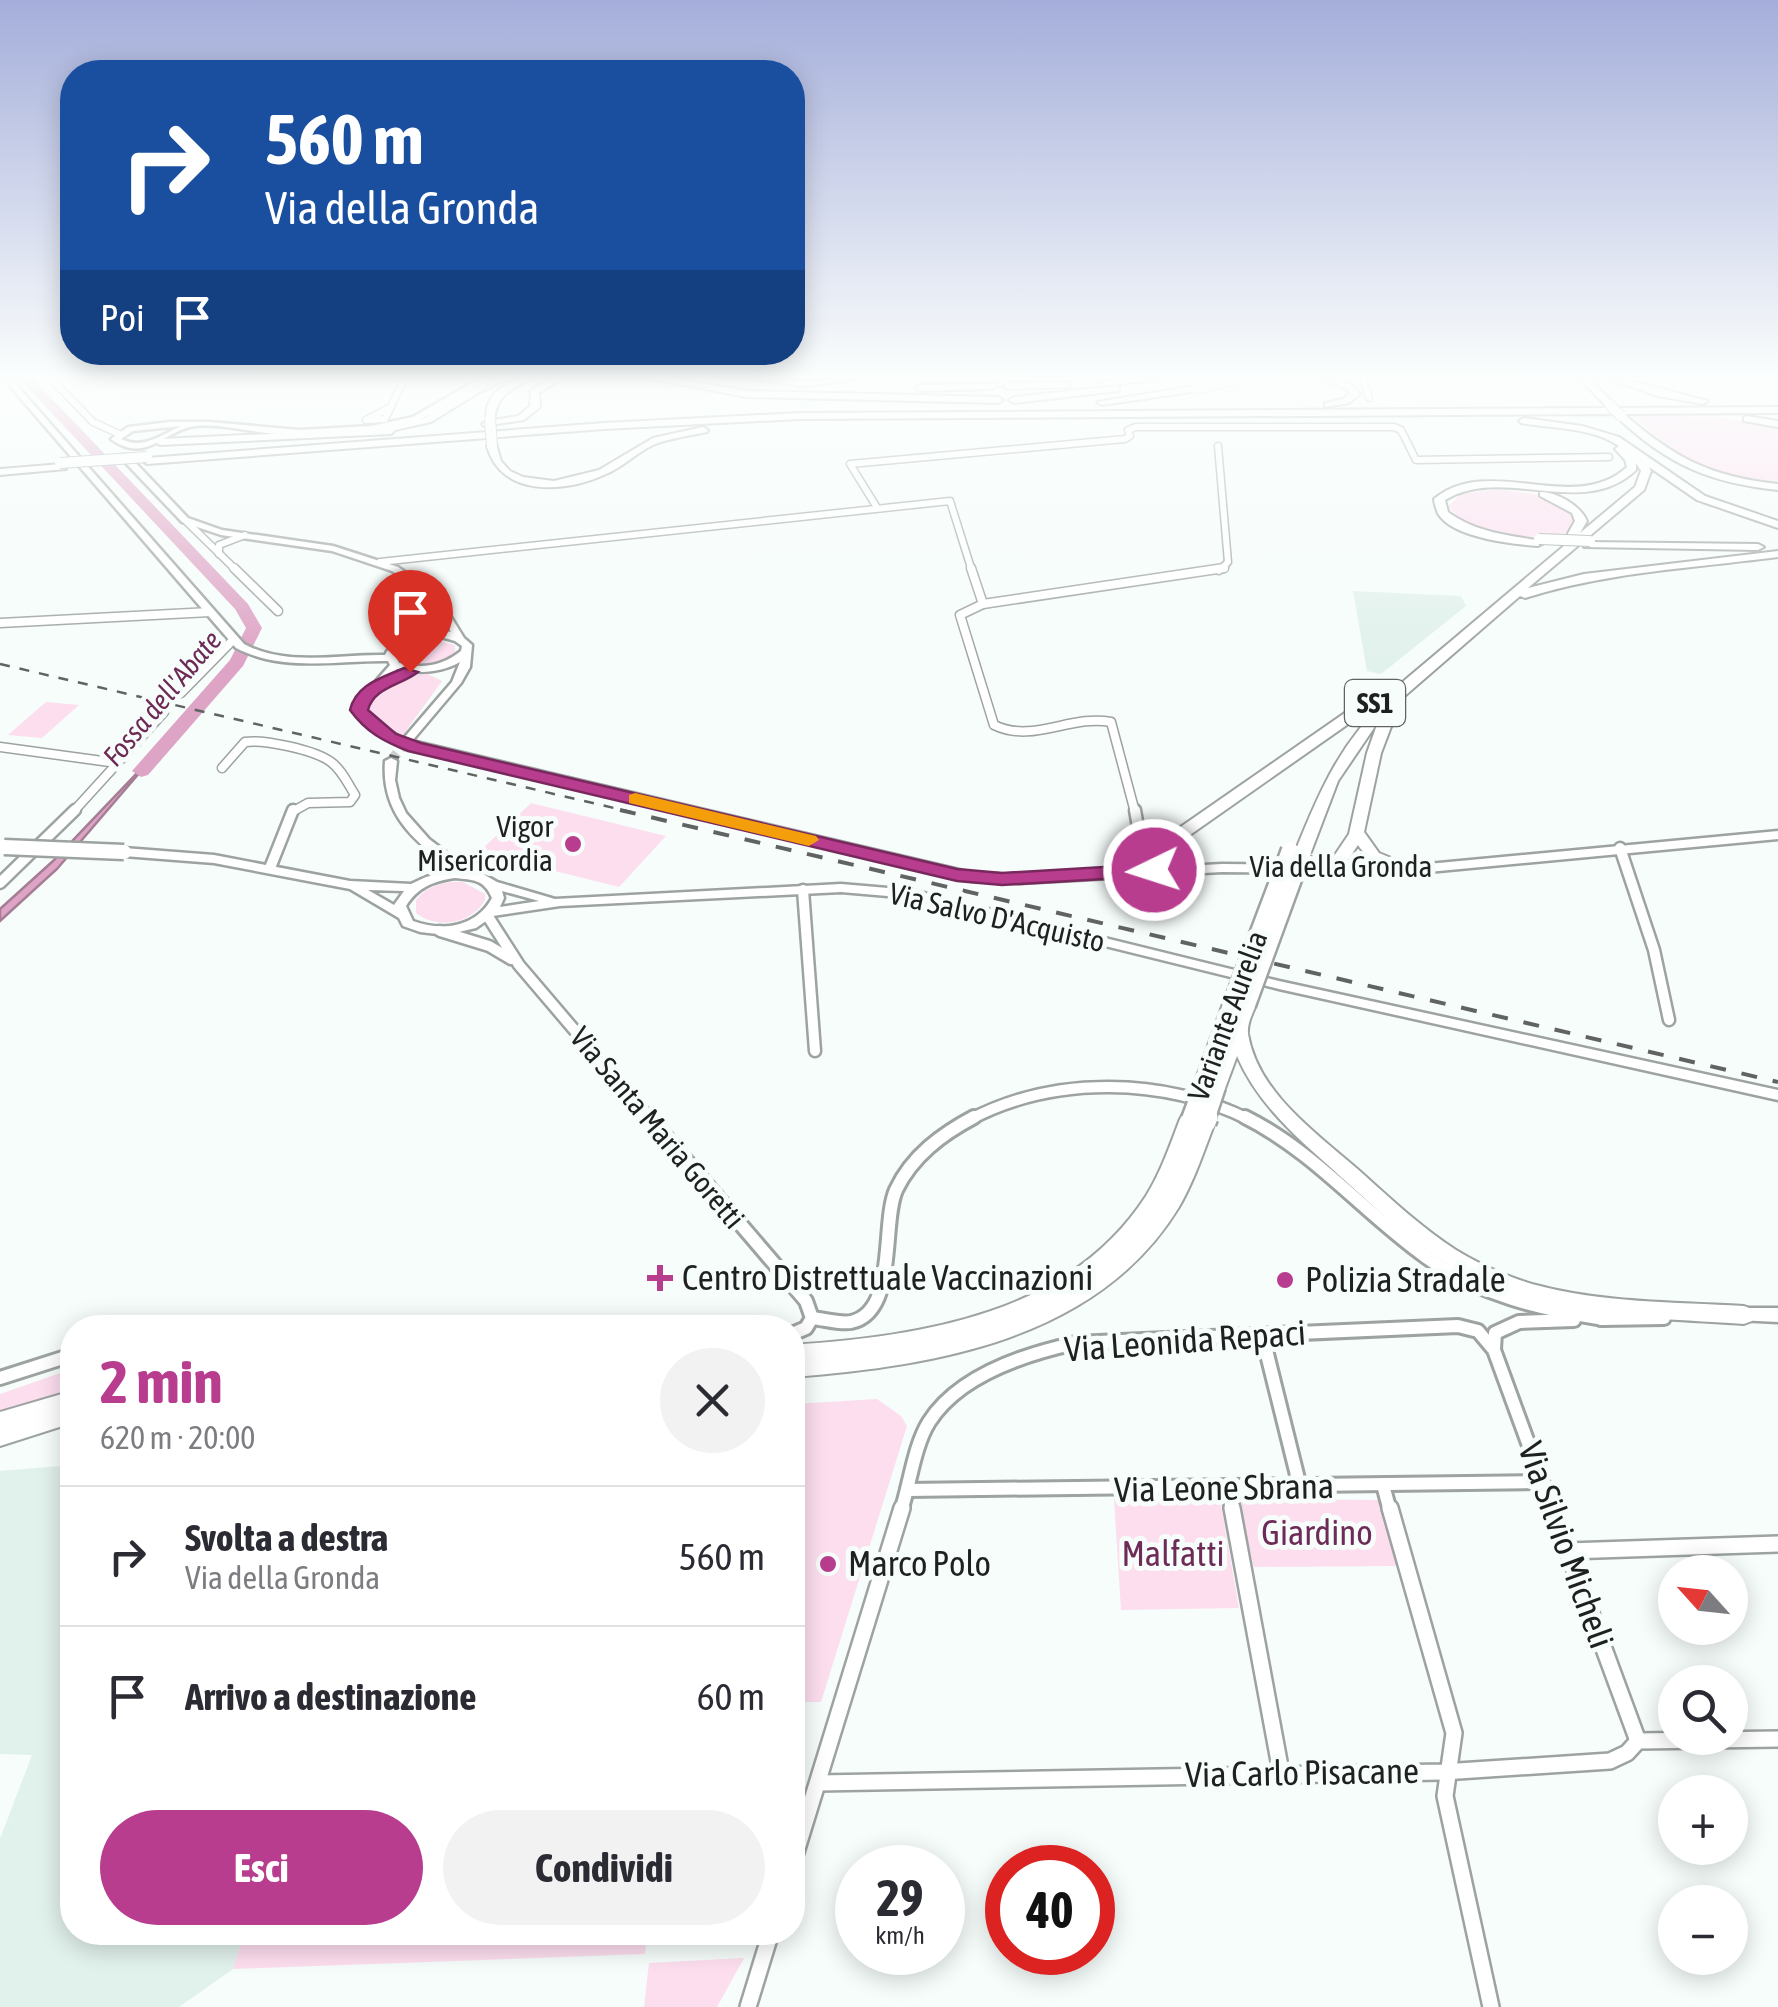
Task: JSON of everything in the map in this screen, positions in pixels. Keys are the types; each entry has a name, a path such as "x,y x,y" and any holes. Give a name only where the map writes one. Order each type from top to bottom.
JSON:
{"highway":[{"path":"503,473 552,483 601,473"},
{"path":"1633,473 1602,486 1561,489 1474,484 1451,490 1439,499 1443,513 1464,527 1490,536 1589,543 1778,544"},
{"name":"Variante Aurelia","path":"805,1367 884,1362 943,1351 1014,1328 1054,1310 1108,1272 1146,1236 1181,1183 1198,1120 1296,851 1339,765 1401,685 1632,488 1641,473"},
{"path":"1494,612 1640,488 1645,473"},
{"path":"1653,473 1706,501 1778,524"},
{"path":"1707,473 1734,481 1778,485"},
{"path":"1538,541 1466,524 1447,510 1447,499 1460,490 1486,486 1542,493 1577,512 1581,521 1572,536"},
{"path":"1494,612 1556,583 1778,554"},
{"name":"Variante Aurelia","path":"1401,685 1494,612"},
{"path":"1332,871 1359,835 1374,745 1401,685"},
{"path":"1123,872 1170,845 1401,685"},
{"path":"1359,835 1372,856 1407,870"},
{"path":"1170,845 1173,862 1181,869"},
{"name":"Variante Aurelia","path":"1211,1083 1238,1029 1240,1003"},
{"path":"1238,1029 1251,1073 1274,1103 1407,1224 1463,1264 1518,1288 1568,1300 1744,1316"},
{"name":"Variante Aurelia","path":"805,1353 924,1340 992,1322 1042,1299 1098,1261 1146,1213 1198,1120"},
{"path":"0,1422 60,1404"},
{"path":"0,1436 60,1418"}],"main road":[{"path":"341,657 399,643"}],"street":[{"path":"89,473 237,642 254,656 281,661 341,657 392,661 416,670"},
{"path":"140,473 278,611"},
{"path":"855,473 876,506"},
{"path":"1123,872 1141,852 1143,840 1114,725 1108,720 1021,732 994,725 960,615 983,604 1223,570 1228,562 1220,473"},
{"path":"380,562 628,538 941,499 951,502 983,604"},
{"path":"185,520 380,562 422,588 467,645 465,667 408,740"},
{"path":"220,555 219,545 245,535"},
{"path":"395,570 406,558"},
{"path":"416,636 433,622 436,605"},
{"path":"0,622 210,612"},
{"path":"375,687 399,643 435,634 460,638"},
{"path":"182,693 237,642"},
{"path":"375,687 416,670 452,663 465,653"},
{"path":"432,669 447,682 447,692"},
{"name":"Via della Gronda","path":"375,687 360,703 363,718 390,738 415,747 957,875 1002,879 1181,869 1407,870 1778,836"},
{"path":"0,883 164,712"},
{"path":"222,768 245,742 273,743 332,761 354,795 350,802 308,803 293,809 270,868"},
{"path":"0,747 117,763"},
{"path":"391,761 389,794 426,846 470,875"},
{"path":"402,915 400,906 419,884 426,846"},
{"path":"2,847 194,856 350,884 419,884 470,875"},
{"path":"1620,848 1654,950 1669,1020"},
{"name":"Via Salvo D'Acquisto","path":"470,875 560,902"},
{"path":"350,884 417,927 440,931"},
{"path":"489,913 498,898 493,885"},
{"name":"Via Salvo D'Acquisto","path":"440,931 471,924 489,913 560,902 841,888 911,894 1279,984 1778,1096"},
{"path":"804,890 816,1051"},
{"name":"Via Santa Maria Goretti","path":"489,913 520,965 806,1302 812,1318"},
{"name":"Via Santa Maria Goretti","path":"440,931 489,946 520,965"},
{"path":"805,1328 812,1318 851,1322 876,1302 884,1285 887,1218 892,1200 906,1172 929,1146 966,1120 1015,1100 1094,1087 1173,1094 1238,1114 1298,1148 1410,1245 1447,1271 1531,1306 1604,1319"},
{"path":"1494,1350 1495,1334 1507,1325 1778,1315"},
{"name":"Via Leonida Repaci","path":"805,1823 922,1438 938,1410 958,1391 1022,1358 1076,1343 1458,1326 1478,1331 1494,1350"},
{"path":"1262,1334 1300,1486"},
{"name":"Via Silvio Micheli","path":"1494,1350 1638,1741"},
{"path":"0,1378 60,1359"},
{"name":"Via Leone Sbrana","path":"907,1490 1542,1482"},
{"path":"1384,1485 1454,1733 1454,1751 1443,1772 1491,2007"},
{"path":"1228,1488 1282,1772"},
{"path":"1568,1550 1778,1544"},
{"name":"Via Carlo Pisacane","path":"818,1782 1443,1772 1610,1760 1628,1753 1638,1741 1778,1739"},
{"path":"748,2007 767,1945"}],"shaded area":[{"path":"1353,591 1461,596 1466,606 1381,674 1367,671"},
{"path":"159,750 57,869 0,921 0,909 53,861"},
{"path":"60,1466 60,1945 240,1945 233,1969 179,2007 0,2007 0,1839 32,1755 0,1754 0,1471"}],"green space":[{"path":"1725,473 1778,473 1778,482 1755,479"},
{"path":"1496,489 1540,495 1574,512 1578,524 1559,536 1516,536 1468,522 1448,506 1462,494"},
{"path":"428,639 455,645 455,654 428,665 401,660 399,655 408,645"},
{"path":"428,674 442,681 400,739 368,717 366,705 378,692 402,679"},
{"path":"46,702 79,705 42,738 8,735"},
{"name":"Vigor Misericordia","path":"531,803 666,836 619,887 479,852"},
{"path":"463,882 485,894 485,900 472,915 444,923 416,913 416,900 431,887"},
{"path":"60,1373 60,1397 0,1414 0,1394"},
{"name":"Marco Polo","path":"877,1399 901,1416 907,1426 821,1702 805,1702 805,1403"},
{"name":"Malfatti","path":"1114,1499 1220,1499 1239,1608 1121,1610"},
{"name":"Giardino","path":"1237,1499 1381,1500 1397,1566 1254,1567"},
{"path":"240,1945 646,1945 645,1954 233,1969"},
{"path":"744,1958 717,2007 644,2007 649,1963"}],"waterway":[{"name":"Fossa dell'Abate","path":"115,473 242,607 254,628 237,662 141,771"}],"tunnel":[{"path":"391,761 408,739"}],"railway":[{"path":"0,664 631,812"},
{"path":"620,810 1778,1082"}],"slow traffic":[{"path":"635,799 809,840"}],"place":[{"name":"Vigor Misericordia","path":"573,844"},
{"name":"Centro Distrettuale Vaccinazioni","path":"660,1278"},
{"name":"Polizia Stradale","path":"1285,1280"},
{"name":"Marco Polo","path":"828,1564"}],"route":[{"path":"410,672 375,687 366,694 359,710 363,718 390,738 415,747 957,875 1002,879 1154,870"}]}
